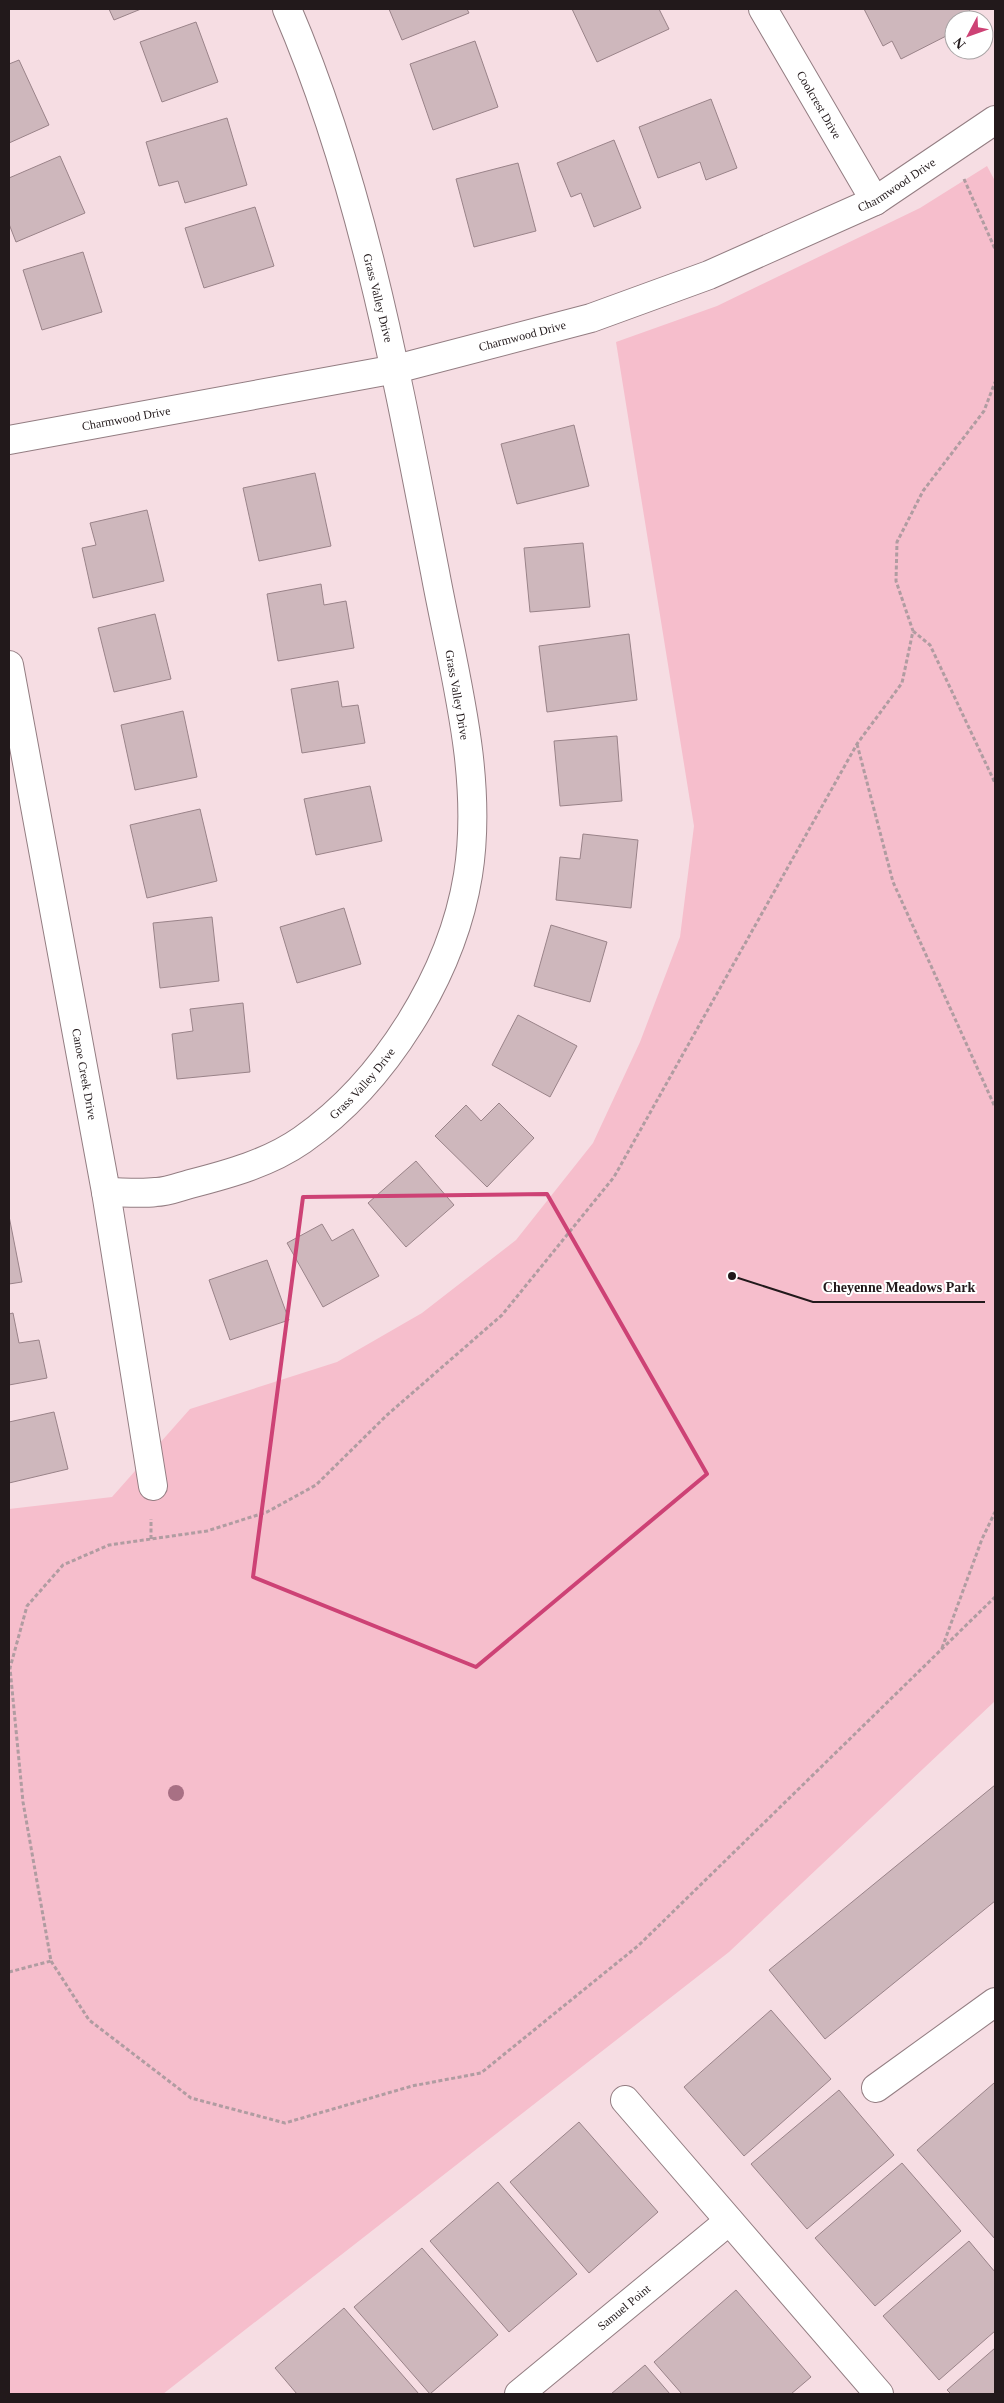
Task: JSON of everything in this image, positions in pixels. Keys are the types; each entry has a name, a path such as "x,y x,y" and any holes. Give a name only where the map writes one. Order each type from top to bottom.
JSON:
{"street":[{"name":"Grass Valley Drive","path":"106,1192 159,1192 244,1170 301,1141 347,1102 392,1051 430,990 452,940 468,876 474,812 463,721 396,370 342,157 305,50 287,9"},
{"name":"Coolcrest Drive","path":"762,9 875,201"},
{"name":"Charmwood Drive","path":"9,440 396,370 591,318 709,275 875,201 995,120"},
{"name":"Canoe Creek Drive","path":"9,665 106,1192 153,1486"},
{"path":"876,2088 995,2002"},
{"path":"625,2100 880,2394"},
{"name":"Samuel Point","path":"519,2394 729,2221"}],"path":[{"path":"949,152 966,184 995,249"},
{"path":"995,382 984,411 923,491 897,542 896,581 913,631 902,683 857,744 614,1177 502,1315 386,1415 316,1485 267,1512 208,1531 109,1545 63,1566 27,1606 10,1668 23,1802 51,1961 89,2020 191,2098 285,2123 412,2086 482,2073 639,1945 995,1597"},
{"path":"913,631 930,645 995,783"},
{"path":"857,744 893,882 995,1107"},
{"path":"941,1651 982,1539 995,1512"},
{"path":"9,1972 51,1961"}],"highlighted area":[{"path":"547,1194 707,1474 476,1667 253,1577 303,1197"}],"shaded area":[{"path":"987,166 995,181 995,1701 729,1952 163,2394 9,2394 9,1509 112,1497 190,1409 337,1362 422,1313 516,1240 593,1143 640,1042 680,937 694,826 616,342 717,306 920,208"}],"building":[{"path":"109,9 141,9 114,20"},
{"path":"389,9 467,9 469,13 402,40"},
{"path":"572,9 659,9 669,29 597,62"},
{"path":"864,9 969,10 944,10 944,37 901,59 892,41 883,46"},
{"path":"196,22 218,82 162,102 140,42"},
{"path":"475,41 498,107 433,130 410,64"},
{"path":"19,60 49,125 9,143 9,64"},
{"path":"711,99 737,168 706,180 700,162 658,178 639,127"},
{"path":"227,118 247,185 185,203 178,181 159,186 146,142"},
{"path":"614,140 641,208 594,227 581,193 571,197 557,163"},
{"path":"60,156 85,213 16,242 9,224 9,178"},
{"path":"518,163 536,231 474,247 456,179"},
{"path":"255,207 274,266 204,288 185,228"},
{"path":"83,252 102,312 42,330 23,270"},
{"path":"574,425 589,486 517,504 501,444"},
{"path":"315,473 331,546 259,561 243,488"},
{"path":"147,510 164,581 93,598 82,548 96,545 90,523"},
{"path":"583,543 590,607 530,612 524,548"},
{"path":"321,584 324,605 346,601 354,648 278,661 267,594"},
{"path":"155,614 171,679 114,692 98,628"},
{"path":"629,634 637,700 547,712 539,646"},
{"path":"338,681 342,707 358,705 365,743 302,753 291,689"},
{"path":"183,711 197,777 135,790 121,725"},
{"path":"617,736 622,801 560,806 554,741"},
{"path":"370,786 382,841 316,855 304,799"},
{"path":"200,809 217,881 147,898 130,825"},
{"path":"583,834 638,840 631,908 556,900 560,857 580,859"},
{"path":"344,908 361,964 297,983 280,927"},
{"path":"212,917 219,981 160,988 153,923"},
{"path":"551,925 607,942 590,1002 534,986"},
{"path":"243,1003 250,1072 177,1079 172,1034 193,1031 190,1009"},
{"path":"518,1015 577,1046 550,1097 492,1065"},
{"path":"499,1103 534,1138 487,1187 435,1136 466,1105 481,1121"},
{"path":"416,1161 454,1205 406,1247 368,1203"},
{"path":"9,1216 22,1282 9,1284"},
{"path":"322,1224 332,1241 353,1229 379,1276 323,1307 287,1243"},
{"path":"267,1260 289,1320 230,1340 209,1280"},
{"path":"13,1313 19,1343 39,1340 47,1378 9,1385 9,1314"},
{"path":"54,1412 68,1469 9,1483 9,1422"},
{"path":"995,1785 995,1901 825,2039 769,1970"},
{"path":"771,2010 831,2079 744,2156 684,2087"},
{"path":"995,2084 995,2239 917,2150"},
{"path":"839,2090 894,2155 807,2229 751,2164"},
{"path":"579,2122 658,2212 589,2273 510,2182"},
{"path":"902,2163 961,2231 875,2306 815,2238"},
{"path":"498,2182 577,2274 509,2332 430,2241"},
{"path":"969,2241 995,2272 995,2331 939,2380 883,2316"},
{"path":"422,2248 498,2335 430,2394 354,2307"},
{"path":"736,2290 811,2377 791,2394 682,2394 654,2362"},
{"path":"344,2308 419,2394 297,2394 275,2368"},
{"path":"995,2348 995,2394 951,2394 947,2390"},
{"path":"645,2365 670,2394 611,2394"}],"place":[{"name":"Cheyenne Meadows Park","path":"732,1276"}]}
